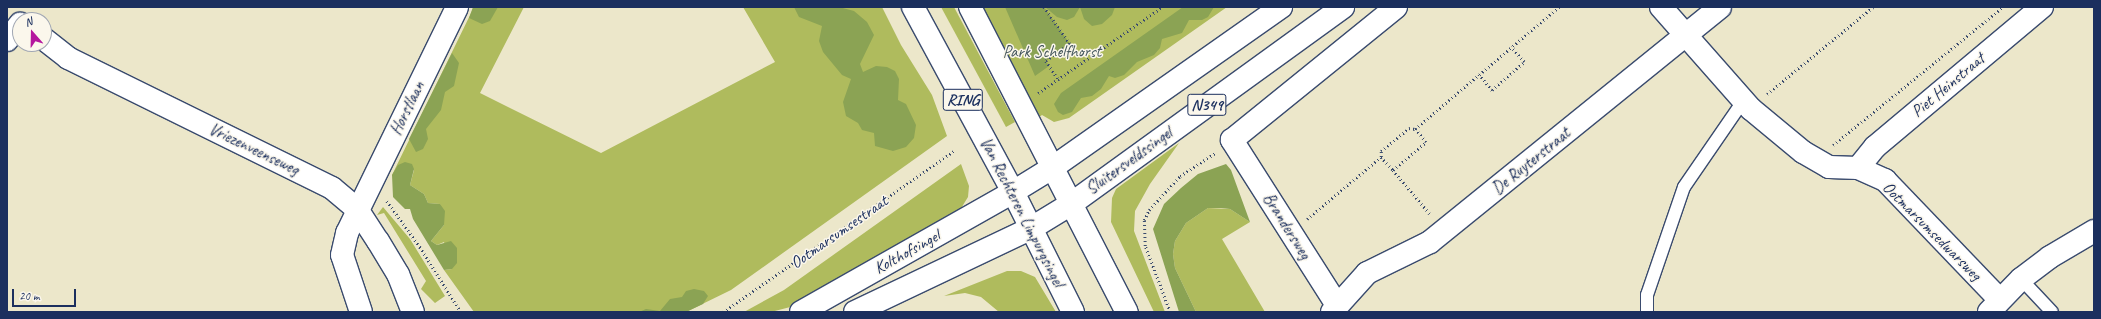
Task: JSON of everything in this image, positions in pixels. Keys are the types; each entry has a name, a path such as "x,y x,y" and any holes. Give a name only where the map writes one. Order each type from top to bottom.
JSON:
{"street":[{"name":"Horstlaan","path":"360,312 342,255 347,232 366,189 457,7"},
{"name":"Van Rechteren Limpurgsingel","path":"913,7 1013,192 1030,229 1073,312"},
{"name":"RING","path":"970,7 1071,204"},
{"name":"N349","path":"1013,192 1052,168 1280,7"},
{"name":"Sluitersveldssingel","path":"1030,229 1071,204 1343,7"},
{"path":"1232,140 1396,7"},
{"name":"Ootmarsumsedwarsweg","path":"1661,7 1747,105 1803,152 1829,167 1858,168 1885,180 1995,306"},
{"name":"De Ruyterstraat","path":"1335,308 1367,273 1430,242 1720,7"},
{"name":"Piet Heinstraat","path":"1858,168 1875,147 2042,7"},
{"name":"Vriezenveenseweg","path":"52,45 68,58 332,188 357,209 398,274 413,312"},
{"name":"Brandersweg","path":"1232,140 1291,232 1335,308"},
{"name":"Kolthofsingel","path":"801,312 1013,192"},
{"path":"1071,204 1127,312"},
{"name":"Kolthofsingel","path":"855,312 1030,229"},
{"path":"1995,306 2021,279 2050,257 2094,231"}],"lane":[{"path":"1647,312 1647,295 1684,187 1747,105"},
{"path":"2021,279 2052,312"}],"path":[{"path":"1044,7 1070,44 1046,61 1058,79"},
{"path":"1038,93 1162,7"},
{"path":"1415,129 1559,7"},
{"path":"1747,105 1873,7"},
{"path":"1832,146 2002,7"},
{"path":"1479,74 1492,90 1524,62 1511,47"},
{"path":"1393,170 1426,142 1415,129 1409,128 1381,151 1382,157 1444,231"},
{"path":"1170,312 1145,246 1144,220 1149,210 1180,176 1232,140"},
{"name":"Ootmarsumsestraat","path":"722,312 954,151"},
{"path":"1291,232 1382,157"},
{"path":"366,189 383,198 394,208 461,312"}],"green space":[{"path":"473,7 498,7 490,21 482,24 469,18"},
{"path":"474,7 524,7 480,93 601,153 775,62 743,7 882,7 901,45 932,95 947,136 731,290 686,312 474,312 444,270 452,269 444,242 437,245 431,241 444,225 440,204 428,203 424,194 410,185 414,170 392,175"},
{"path":"794,7 839,7 854,11 867,22 874,35 860,64 863,72 876,66 887,67 895,71 899,79 898,100 906,104 916,125 914,138 906,147 893,151 875,146 874,133 862,130 858,123 846,116 843,102 851,79 842,75 823,52 819,41 822,26 799,17"},
{"path":"941,7 954,7 1015,122 1006,127"},
{"name":"Park Schelfhorst","path":"979,7 1227,7 1069,118 1054,122 1042,115 1035,120"},
{"path":"1005,7 1044,7 1070,44 1046,61 1049,66 1035,76"},
{"path":"1045,7 1080,7 1074,17 1067,20 1057,17"},
{"path":"1080,7 1115,7 1112,15 1102,24 1092,26 1084,19"},
{"path":"1183,7 1214,7 1208,17 1202,20 1189,20 1182,33 1162,39 1160,48 1154,55 1137,62 1124,75 1115,78 1109,76 1101,89 1092,96 1081,98 1072,112 1063,115 1058,112 1054,104 1061,93"},
{"path":"452,53 459,63 454,86 445,92 441,110 426,129 428,139 423,149 416,152 409,139"},
{"path":"1179,143 1150,184 1135,211 1134,231 1165,312 1154,312 1111,222 1112,198 1116,189"},
{"path":"405,162 412,164 414,169 410,185 424,194 428,203 440,204 445,211 444,225 431,241 437,245 451,241 457,248 457,263 452,269 444,270 413,219 410,209 405,209 393,197 392,175 398,165"},
{"path":"961,164 969,186 968,197 960,210 798,305 771,312 744,312 784,290"},
{"path":"1226,164 1231,170 1250,222 1230,209 1208,208 1186,223 1175,241 1173,254 1175,268 1196,312 1179,312 1153,229 1164,204 1181,188 1198,174"},
{"path":"383,207 410,239 445,296 435,303 421,289 426,281 384,213 377,215"},
{"path":"1208,208 1230,209 1250,222 1222,239 1265,312 1196,312 1175,268 1173,254 1175,241 1186,223"},
{"path":"1007,271 1021,271 1035,277 1056,312 999,312 981,297 965,293 944,296"},
{"path":"694,289 704,291 708,296 703,304 686,312 639,312 646,309 660,311 670,299 682,297 686,291"}]}
